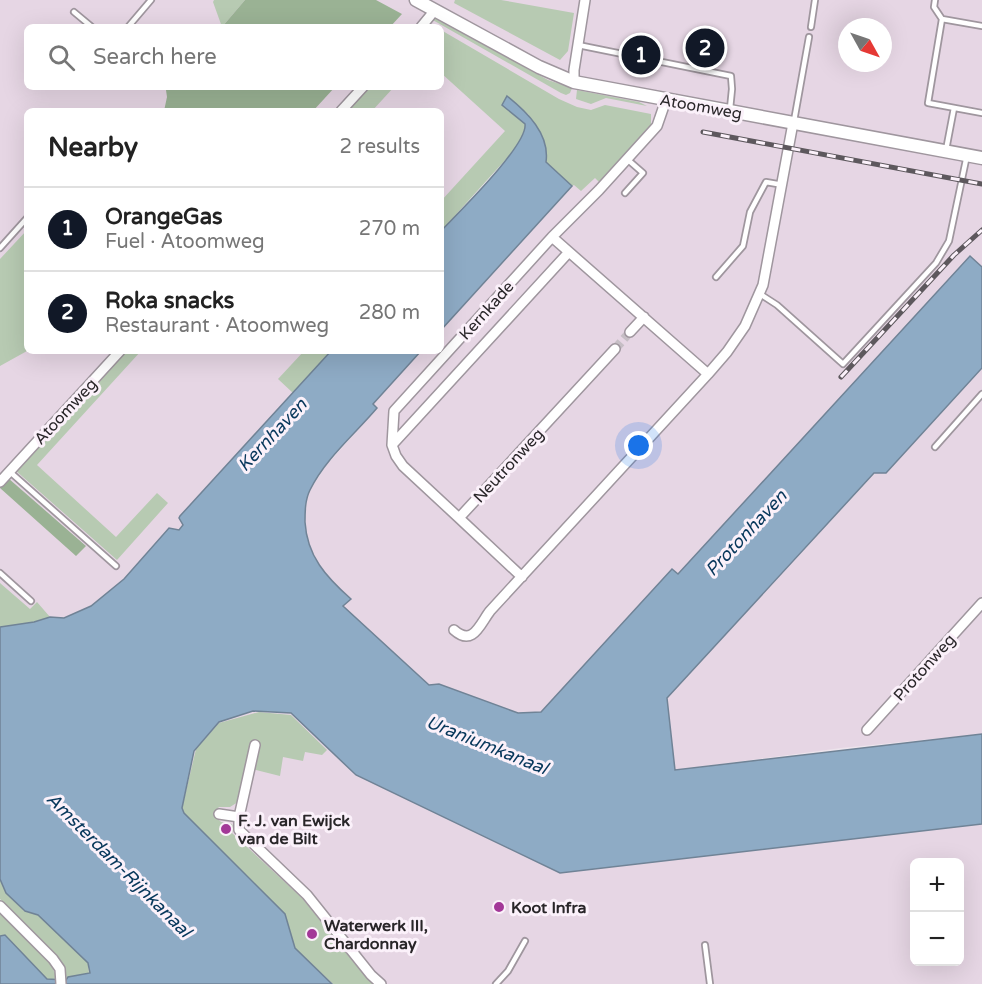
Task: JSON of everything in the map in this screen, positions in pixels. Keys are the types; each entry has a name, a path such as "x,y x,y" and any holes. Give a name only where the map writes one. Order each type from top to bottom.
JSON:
{"street":[{"name":"Atoomweg","path":"416,0 538,67 574,82 982,158"},
{"path":"574,82 585,0"},
{"path":"424,24 435,10"},
{"path":"344,108 360,90"},
{"name":"Kernkade","path":"392,445 394,411 552,237 657,126 666,100"},
{"path":"454,630 460,636 468,637 473,634 490,610 708,375 745,326 760,294 783,185 793,123"},
{"path":"552,237 708,375"},
{"name":"Kernkade","path":"392,445 569,252"},
{"path":"630,332 644,317"},
{"name":"Neutronweg","path":"459,518 615,349"},
{"name":"Atoomweg","path":"0,482 117,354"},
{"path":"392,445 403,466 522,577"},
{"name":"Protonweg","path":"867,730 982,603"},
{"path":"255,745 239,818 239,830 307,895 371,975 381,984"},
{"path":"219,814 239,818"},
{"path":"0,906 53,959 60,969 61,981"}],"lane":[{"path":"131,24 151,0"},
{"path":"811,27 815,0"},
{"path":"935,0 934,7 942,19 928,103 982,113"},
{"path":"74,12 88,24"},
{"path":"942,19 982,26"},
{"path":"793,123 809,38"},
{"path":"578,45 731,76 729,111"},
{"path":"946,152 954,108"},
{"path":"760,294 777,305 843,364 936,263 949,241 967,156"},
{"path":"625,193 643,173 627,159"},
{"path":"716,277 743,246 750,212 766,182 783,185"},
{"path":"0,248 24,221"},
{"path":"935,447 982,394"},
{"path":"9,471 116,566"},
{"path":"0,573 31,601"},
{"path":"496,984 508,971 525,941"},
{"path":"705,945 710,984"}],"shaded area":[{"path":"0,0 982,0 982,267 970,256 678,574 672,569 541,712 518,713 439,684 429,686 343,606 351,599 329,580 310,550 305,511 309,492 325,467 377,408 373,404 418,354 444,354 444,327 572,187 525,124 444,227 444,108 24,108 24,354 328,354 180,516 183,525 179,530 175,529 117,586 91,606 64,618 50,617 0,627"},
{"path":"982,368 982,734 841,748 675,770 667,698 875,473 886,473"},
{"path":"253,711 291,713 356,775 560,873 982,824 982,984 332,984 295,948 182,808 195,749 219,722"}],"green space":[{"path":"214,0 245,0 225,24 221,24"},
{"path":"245,0 376,0 402,14 393,24 225,24"},
{"path":"455,0 501,0 574,13 568,51 560,60 454,3"},
{"path":"433,17 548,80 572,88 570,93 566,95 561,93 444,26 444,24 431,19"},
{"path":"444,32 559,99 577,107 591,110 605,105 651,114 651,125 599,182 595,178 581,191 574,185 572,186 546,162 543,139 528,114 502,105 525,124 523,137 516,148 444,228 444,198 505,131 444,76"},
{"path":"166,90 332,90 316,108 165,108"},
{"path":"366,90 391,90 375,108 350,108"},
{"path":"577,90 639,102 647,106 606,98 591,104 576,99"},
{"path":"24,233 24,353 0,366 0,259"},
{"path":"123,354 138,354 37,465 116,537 157,493 168,503 117,560 15,470"},
{"path":"301,354 328,354 293,393 278,379"},
{"path":"8,478 86,546 76,556 0,488"},
{"path":"0,583 30,609 37,602 50,617 0,627"},
{"path":"259,712 291,715 327,750 322,755 305,752 303,761 283,757 280,776 248,768 238,802 230,807 219,807 213,814 221,822 232,824 234,829 232,833 302,898 374,984 333,984 295,948 285,914 184,813 182,808 196,749 219,723"},
{"path":"0,879 6,893 24,911 38,915 88,963 89,974 64,979 61,962 0,899"},
{"path":"0,913 50,963 58,979 47,979 6,936 0,936"}],"water":[{"path":"507,96 536,124 544,142 546,162 572,186 444,327 444,228 490,179 516,147 523,134 525,124 502,105"},
{"path":"970,256 982,267 982,368 886,473 874,473 667,698 675,770 982,734 982,824 560,873 356,775 291,713 253,711 219,722 194,751 182,808 184,813 285,914 295,948 332,984 0,984 0,936 5,935 47,979 66,980 68,977 90,973 88,963 38,915 25,911 6,893 0,879 0,627 50,617 64,618 91,606 124,579 169,528 179,530 183,525 180,516 328,354 418,354 373,404 377,408 341,447 316,479 307,498 305,522 310,545 319,565 351,599 343,606 429,685 439,684 518,713 541,712 672,569 678,574"}],"tunnel":[{"path":"615,349 630,332"}],"railway":[{"path":"703,132 982,184"},
{"path":"841,377 954,255 982,230"}],"place":[{"name":"Roka snacks","path":"705,48"},
{"name":"OrangeGas","path":"641,55"},
{"name":"F. J. van Ewijck van de Bilt","path":"226,829"},
{"name":"Koot Infra","path":"499,907"},
{"name":"Waterwerk III, Chardonnay","path":"312,934"}],"water label":[{"name":"Kernhaven","path":"272,435"},
{"name":"Protonhaven","path":"746,533"},
{"name":"Uraniumkanaal","path":"487,745"},
{"name":"Amsterdam-Rijnkanaal","path":"119,865"}]}
